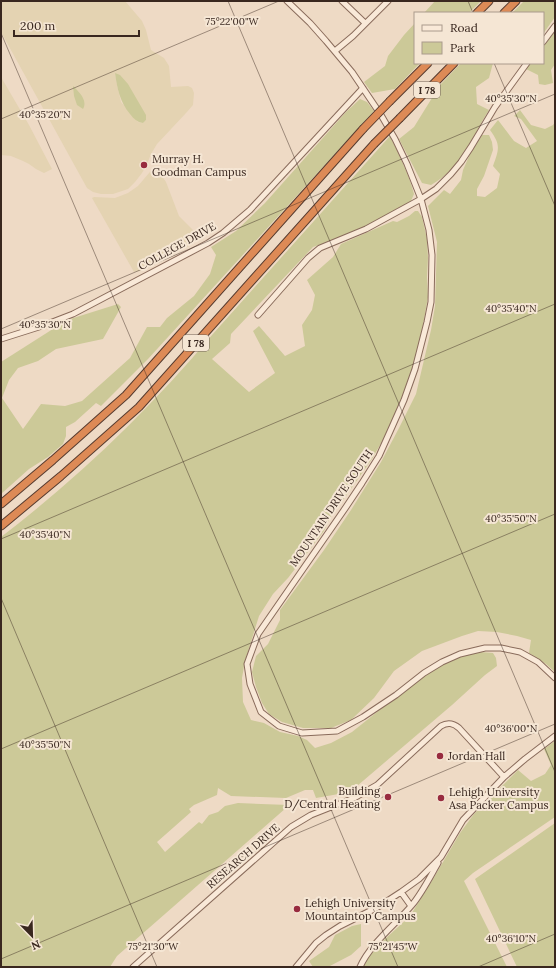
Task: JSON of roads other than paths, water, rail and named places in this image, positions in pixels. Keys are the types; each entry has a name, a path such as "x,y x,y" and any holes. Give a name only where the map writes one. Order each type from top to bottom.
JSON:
{"highway":[{"path":"478,12 489,1"},
{"path":"505,12 516,1"},
{"name":"I 78","path":"1,504 126,395 363,129 427,64"},
{"name":"I 78","path":"1,526 61,476 139,407 374,144 453,64"}],"street":[{"name":"MOUNTAIN DRIVE SOUTH","path":"287,1 310,23 335,51 363,88 398,144 411,171 422,199 429,230 432,255 431,302 412,376 379,456 346,507 258,634 247,664 250,684 261,712 279,726 302,733 338,731 396,695 424,673 442,662 460,654 485,648 511,649 520,652 538,662 553,676 555,683"},
{"path":"342,1 366,23"},
{"path":"335,51 353,36 388,1"},
{"path":"544,41 555,26"},
{"path":"258,315 308,258 320,248 366,230 422,199 444,181 461,162 495,107 526,64"},
{"name":"COLLEGE DRIVE","path":"1,339 49,324 73,314 208,243 223,233 250,210 363,88"},
{"name":"RESEARCH DRIVE","path":"133,967 291,827 311,815 354,798 376,785 441,726 445,724 452,724 459,728 504,777"},
{"path":"360,967 373,948 419,896 463,820 504,777 553,737 555,731"},
{"path":"296,967 316,943 326,934 378,907 401,892 419,879 441,857"},
{"path":"401,892 411,906"}],"place":[{"name":"Murray H. Goodman Campus","path":"144,165"},
{"name":"Jordan Hall","path":"440,756"},
{"name":"Building D/Central Heating","path":"388,797"},
{"name":"Lehigh University Asa Packer Campus","path":"441,798"},
{"name":"Lehigh University Mountaintop Campus","path":"297,909"}]}
